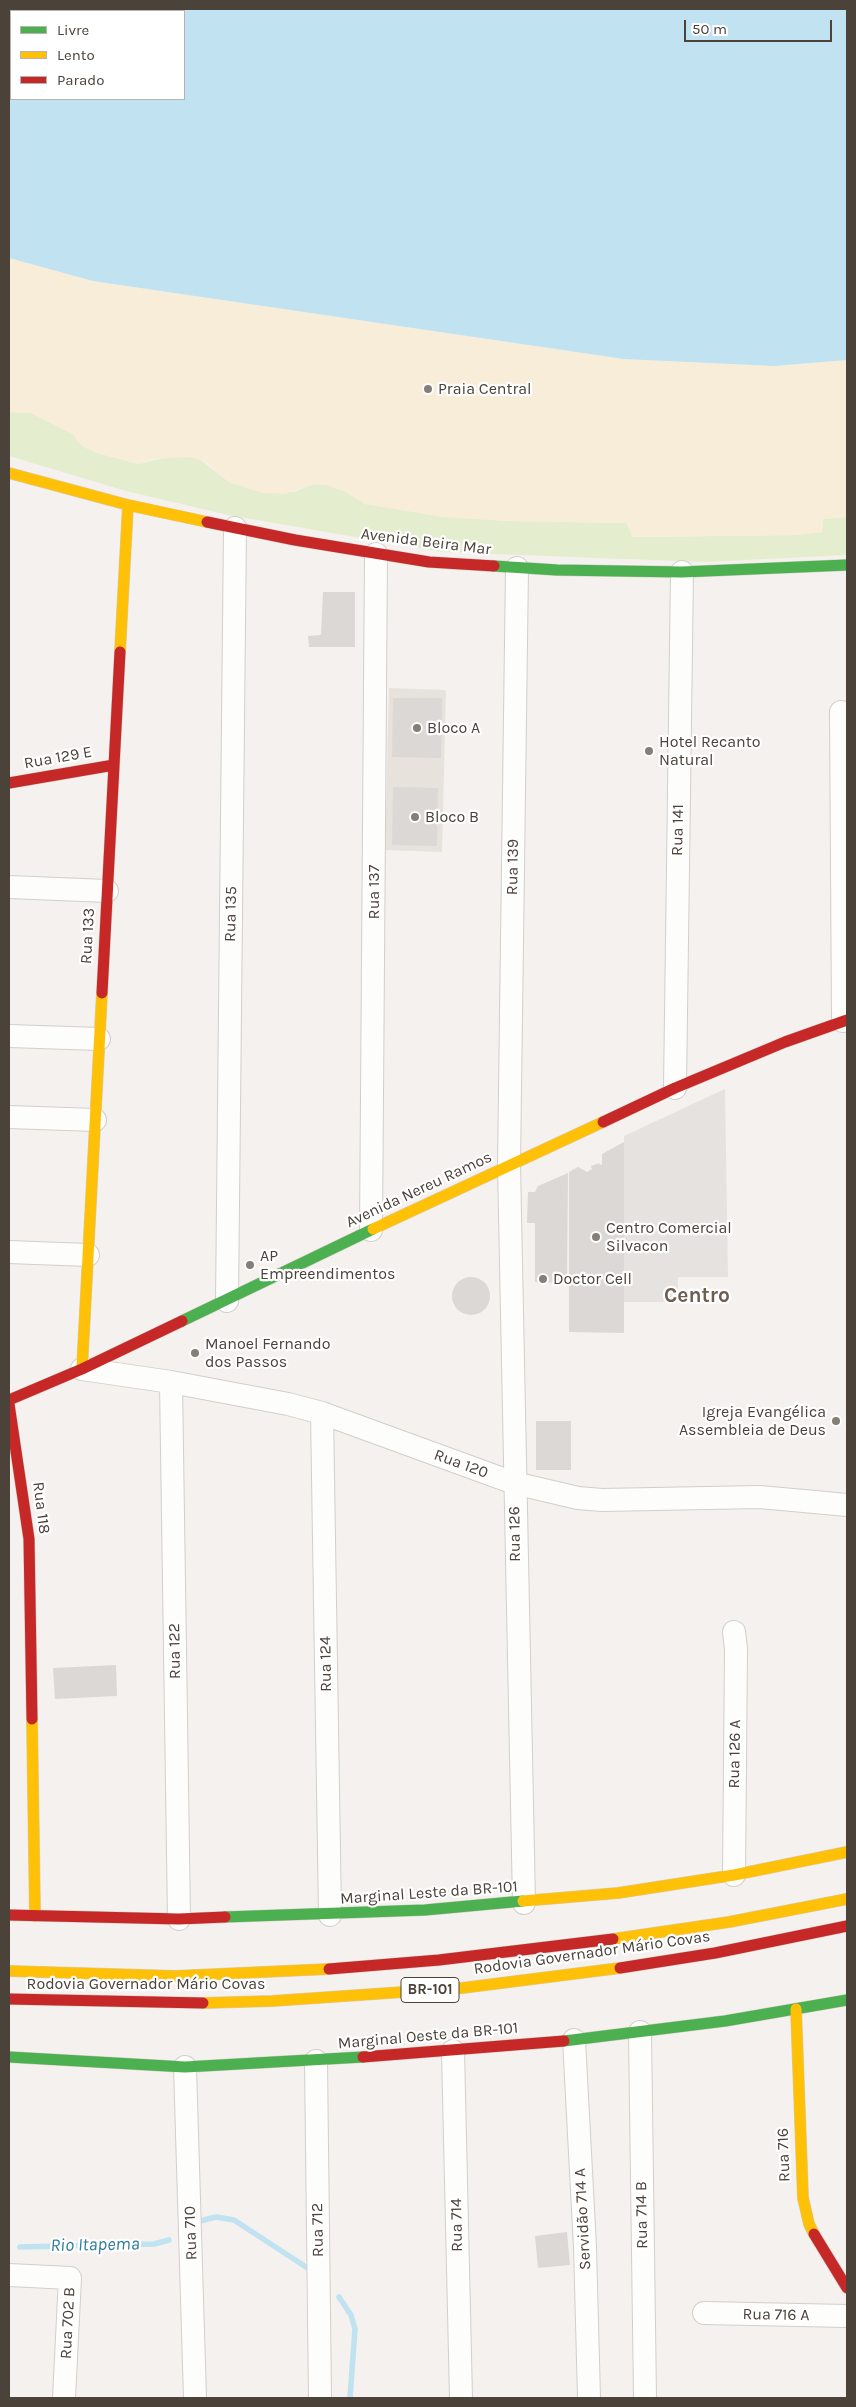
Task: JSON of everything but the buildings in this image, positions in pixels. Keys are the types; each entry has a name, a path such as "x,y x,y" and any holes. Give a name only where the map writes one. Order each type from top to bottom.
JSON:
{"main road":[{"name":"Avenida Beira Mar","path":"9,472 128,505 235,528 429,562 518,568 682,572 847,565"},
{"name":"Rua 133","path":"82,1369 128,505"},
{"name":"Rua 129 E","path":"9,783 114,765"},
{"name":"Avenida Nereu Ramos","path":"9,1400 82,1369 227,1301 371,1230 675,1088 760,1052 845,1020"},
{"name":"Rua 118","path":"9,1404 29,1539 35,1916"},
{"name":"Marginal Leste da BR-101","path":"9,1915 179,1920 330,1915 524,1903 618,1893 734,1875 847,1852"},
{"name":"Rodovia Governador Mário Covas","path":"9,1971 175,1976 325,1969 439,1960 636,1936 729,1922 847,1899"},
{"name":"Rodovia Governador Mário Covas","path":"9,1999 181,2004 281,2000 462,1988 706,1954 847,1926"},
{"name":"Marginal Oeste da BR-101","path":"9,2057 185,2067 316,2061 574,2040 640,2032 847,2000"},
{"name":"Rua 716","path":"796,2009 803,2198 809,2224 847,2288"}],"street":[{"name":"Rua 135","path":"227,1301 235,528"},
{"name":"Rua 137","path":"371,1230 376,554"},
{"name":"Rua 139","path":"509,1166 518,568"},
{"name":"Rua 141","path":"675,1088 682,572"},
{"path":"840,712 845,1020"},
{"path":"9,887 107,891"},
{"path":"9,1036 99,1039"},
{"path":"9,1117 95,1120"},
{"name":"Rua 126","path":"509,1166 524,1903"},
{"path":"9,1252 88,1254"},
{"name":"Rua 120","path":"82,1369 260,1397 322,1413 514,1483 578,1498 602,1500 751,1497 783,1498 847,1506"},
{"name":"Rua 122","path":"171,1382 179,1920"},
{"name":"Rua 124","path":"322,1413 330,1915"},
{"name":"Rua 126 A","path":"734,1632 736,1674 734,1875"},
{"name":"Rua 714 B","path":"640,2032 645,2398"},
{"name":"Servidão 714 A","path":"574,2040 586,2247 589,2398"},
{"name":"Rua 714","path":"453,2051 461,2398"},
{"name":"Rua 712","path":"316,2061 320,2398"},
{"name":"Rua 710","path":"185,2067 194,2398"},
{"name":"Rua 702 B","path":"9,2276 70,2278 64,2398"},
{"name":"Rua 716 A","path":"704,2313 847,2316"}],"shaded area":[{"path":"389,688 446,690 442,852 385,850"},
{"path":"725,1089 728,1277 678,1277 678,1302 624,1302 624,1136"}],"green space":[{"path":"9,412 31,413 73,434 82,446 97,453 139,464 168,457 199,459 229,482 263,493 294,492 314,484 327,485 346,492 365,504 506,521 627,523 633,537 795,535 822,532 822,519 847,517 847,555 704,562 442,552 228,515 126,491 9,456"}],"sand":[{"name":"Praia Central","path":"9,258 93,281 624,359 774,366 847,360 847,517 823,519 823,532 795,535 632,537 627,523 506,521 442,517 365,504 346,492 327,485 314,484 284,494 263,493 229,482 206,462 191,457 152,459 139,464 97,453 82,446 73,434 31,413 9,412"}],"water":[{"path":"9,9 847,9 847,360 774,366 624,359 93,281 9,258"}],"waterway":[{"name":"Rio Itapema","path":"200,2221 216,2217 234,2220 306,2267"},
{"name":"Rio Itapema","path":"20,2247 154,2244 169,2240"},
{"name":"Rio Itapema","path":"339,2297 351,2315 355,2329 350,2398"}],"traffic: fast":[{"path":"494,566 557,570 682,572 847,565"},
{"path":"182,1321 373,1229"},
{"path":"225,1917 425,1910 523,1901"},
{"path":"564,2041 725,2021 847,2000"},
{"path":"9,2057 185,2067 363,2057"}],"traffic: slow":[{"path":"9,473 128,505 207,522"},
{"path":"120,652 128,505"},
{"path":"82,1369 102,993"},
{"path":"373,1229 603,1122"},
{"path":"32,1719 35,1916"},
{"path":"523,1901 618,1893 734,1875 847,1852"},
{"path":"613,1939 729,1922 847,1899"},
{"path":"203,2003 272,2001 462,1988 620,1968"},
{"path":"9,1971 175,1976 329,1969"},
{"path":"796,2009 803,2198 809,2224 814,2234"}],"traffic: jam":[{"path":"207,522 295,540 429,562 494,566"},
{"path":"102,993 120,652"},
{"path":"9,783 114,765"},
{"path":"603,1122 675,1088 785,1042 847,1020"},
{"path":"9,1400 82,1369 182,1321"},
{"path":"9,1404 29,1539 32,1719"},
{"path":"9,1915 179,1919 225,1917"},
{"path":"620,1968 715,1953 847,1926"},
{"path":"329,1969 439,1960 613,1939"},
{"path":"9,1999 203,2003"},
{"path":"363,2057 564,2041"},
{"path":"814,2234 847,2288"}],"place":[{"name":"Praia Central","path":"428,389"},
{"name":"Bloco A","path":"417,728"},
{"name":"Hotel Recanto Natural","path":"649,751"},
{"name":"Bloco B","path":"415,817"},
{"name":"Centro Comercial Silvacon","path":"596,1237"},
{"name":"AP Empreendimentos","path":"250,1265"},
{"name":"Doctor Cell","path":"543,1279"},
{"name":"Manoel Fernando dos Passos","path":"195,1353"},
{"name":"Igreja Evangélica Assembleia de Deus","path":"836,1421"}],"district":[{"name":"Centro","path":"697,1296"}]}
